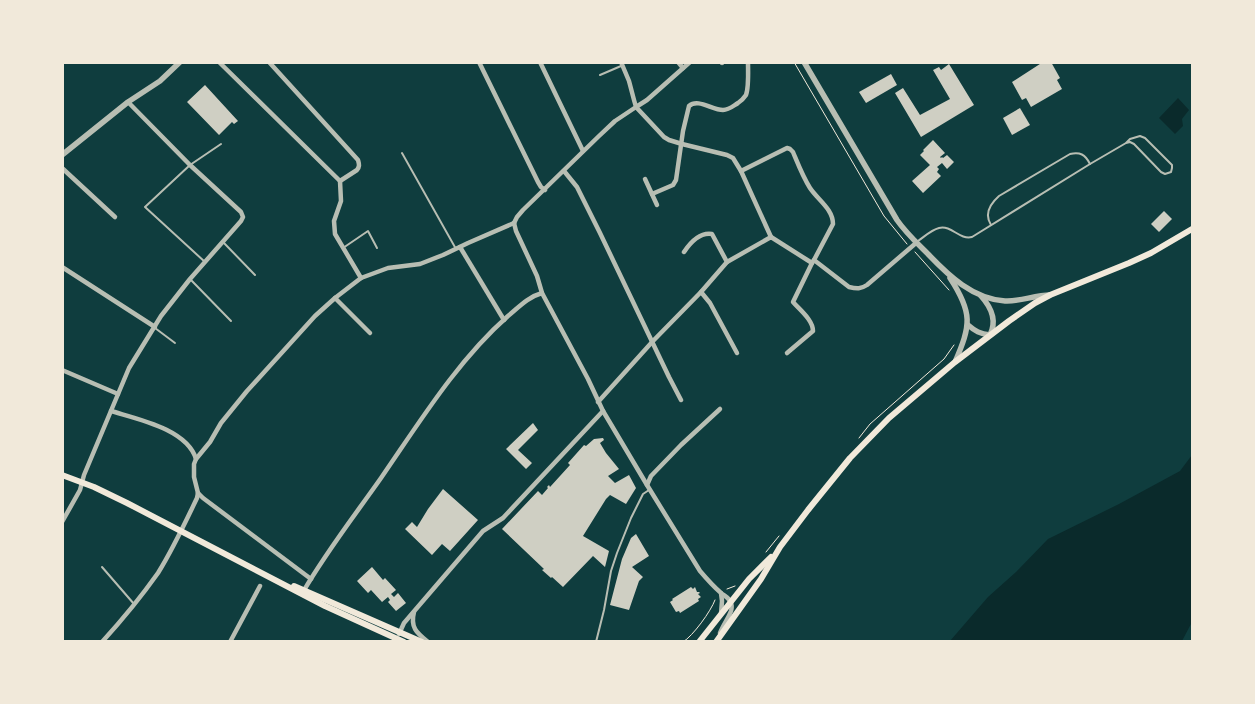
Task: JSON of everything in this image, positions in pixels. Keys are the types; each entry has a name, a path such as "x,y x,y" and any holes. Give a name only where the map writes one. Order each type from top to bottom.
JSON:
{"main road":[{"path":"699,642 744,586 780,547 850,458 889,418 955,362 1023,310 1050,295 1129,264 1192,230"},
{"path":"62,476 82,482 127,503 303,592 400,631 422,642"},
{"path":"717,640 761,579 780,547"},
{"path":"303,592 325,606 400,640"}],"street":[{"path":"62,155 128,102 160,81 180,62"},
{"path":"219,62 340,180 340,201 334,222 335,234 361,278"},
{"path":"269,62 358,160 359,167 357,170 340,180"},
{"path":"479,62 538,182 545,190"},
{"path":"540,62 583,151"},
{"path":"678,62 684,68"},
{"path":"102,642 122,620 158,572 197,498 198,493 193,470 196,459 210,442 221,423 247,391 314,316 361,278 388,268 420,264 443,256 514,223 517,217 615,121 647,100 690,62"},
{"path":"652,194 673,184 676,180 683,131 691,103 696,102 724,110 742,101 747,90 748,62"},
{"path":"804,62 902,228 949,276 980,296 988,304 993,324 990,335 976,332 968,325"},
{"path":"621,64 629,81 636,107 664,137 732,158 741,171 772,237 813,261 849,287 862,289 868,285 916,242"},
{"path":"62,522 80,490 129,368 161,316 241,221 242,217 241,212 128,102"},
{"path":"741,171 787,148 790,149 809,187 830,211 833,219 833,224 793,302 811,322 813,331 787,353"},
{"path":"62,168 115,217"},
{"path":"564,171 577,187 681,400"},
{"path":"645,179 658,205"},
{"path":"514,223 538,276 542,293 603,411 700,571 731,602 731,612 717,640"},
{"path":"684,252 690,242 709,233 712,234 727,262"},
{"path":"598,402 652,341 701,292 727,262 772,237"},
{"path":"458,248 504,320"},
{"path":"62,267 155,327"},
{"path":"949,276 964,302 968,325 965,339 955,362"},
{"path":"701,292 710,303 737,353"},
{"path":"303,592 459,368 478,345 526,300 542,293"},
{"path":"980,296 1009,301 1039,295 1050,295"},
{"path":"335,298 370,333"},
{"path":"62,370 118,394"},
{"path":"648,488 650,476 720,409"},
{"path":"111,411 165,429 174,434 191,447 196,459"},
{"path":"400,640 400,631 404,623 483,531 503,518 603,411"},
{"path":"198,493 311,579"},
{"path":"230,642 260,586"},
{"path":"726,596 734,594 744,586"},
{"path":"720,593 722,601 721,614"},
{"path":"414,610 412,619 414,627 418,634 428,642"}],"lane":[{"path":"600,75 621,64"},
{"path":"916,242 936,229 951,229 965,238 977,235 1134,137 1140,136 1145,138 1172,165 1171,172 1166,174 1161,172 1134,144 1126,143"},
{"path":"206,262 145,207 190,164 221,144"},
{"path":"402,153 458,248"},
{"path":"991,225 988,221 989,208 991,202 999,196 1070,154 1078,153 1085,155 1090,164"},
{"path":"343,248 368,231 377,248"},
{"path":"223,242 254,275"},
{"path":"190,280 230,321"},
{"path":"155,327 175,343"},
{"path":"596,642 611,571 617,553 631,518 648,488"},
{"path":"102,567 134,604"}],"path":[{"path":"794,62 884,216 900,237 951,292"},
{"path":"952,348 955,344"},
{"path":"682,642 692,633 720,593"}],"water":[{"path":"1178,98 1189,110 1182,119 1183,126 1175,134 1159,118"},
{"path":"1192,455 1192,622 1182,641 950,641 988,597 1048,539 1180,471"}],"building":[{"path":"1043,62 1051,62 1060,78 1057,80 1062,89 1031,107 1026,98 1022,100 1012,82"},
{"path":"949,64 974,105 921,137 895,93 903,88 920,115 950,99 933,70 939,67 941,70"},
{"path":"891,74 897,85 866,103 859,92"},
{"path":"205,85 238,121 234,124 232,122 219,135 187,102"},
{"path":"1020,108 1030,125 1012,135 1003,118"},
{"path":"933,140 945,153 940,157 943,158 947,155 954,162 947,169 942,163 937,167 939,169 937,172 941,176 923,193 912,181 930,165 920,155"},
{"path":"1164,211 1172,219 1159,232 1151,224"},
{"path":"533,423 538,430 518,450 532,463 526,469 506,449"},
{"path":"603,438 604,440 600,443 619,469 608,476 615,483 629,475 636,488 626,504 610,495 583,536 609,551 605,567 593,556 563,587 542,570 544,569 502,529 538,491 542,495 549,485 550,487 570,465 568,463 584,445 586,446 594,439"},
{"path":"443,489 478,520 450,551 442,544 432,555 405,529 412,522 417,527"},
{"path":"636,534 649,556 632,567 643,577 639,581 629,610 610,605 622,559 631,538"},
{"path":"372,567 383,580 385,578 396,590 391,594 394,597 398,593 406,603 396,611 388,602 390,600 388,597 382,602 371,590 368,593 357,581"},
{"path":"691,587 693,589 695,587 697,592 700,593 698,594 701,597 698,599 699,601 680,613 679,611 676,612 670,602"}]}
